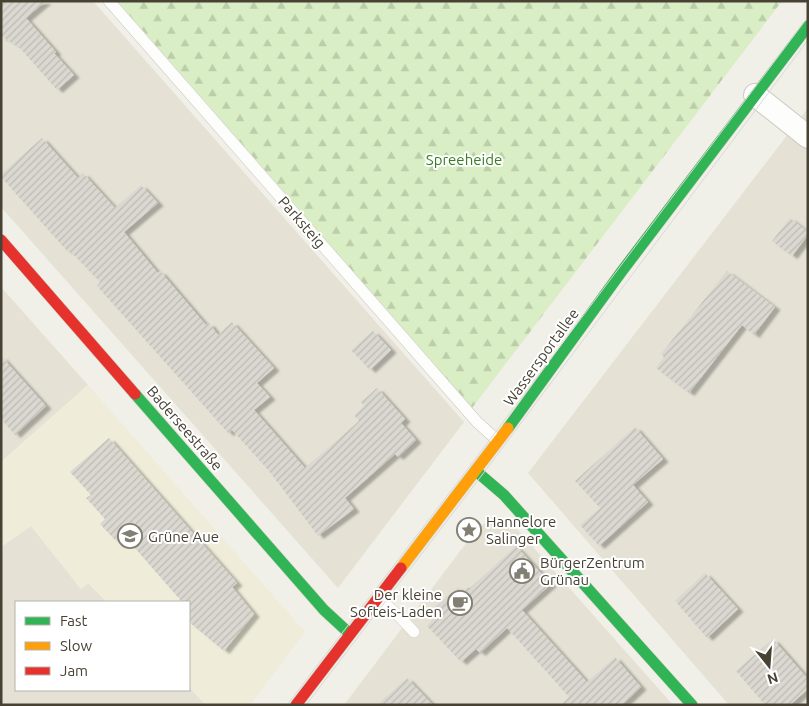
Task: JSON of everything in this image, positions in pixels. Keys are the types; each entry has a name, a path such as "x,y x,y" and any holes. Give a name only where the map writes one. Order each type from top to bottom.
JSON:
{"main road":[{"name":"Wassersportallee","path":"296,705 476,471 622,271 808,26"},
{"name":"Baderseestraße","path":"1,240 324,610 350,634"},
{"path":"476,471 504,495 692,705"}],"street":[{"path":"755,95 808,137"}],"lane":[{"name":"Parksteig","path":"108,1 477,422 498,441"},
{"path":"378,598 414,632"}],"shaded area":[{"path":"1,1 93,1 464,422 338,588 1,207"},
{"path":"808,108 808,705 729,705 528,473"},
{"path":"1,287 88,385 1,462"},
{"name":"Grüne Aue","path":"88,385 305,632 250,705 206,705 190,688 190,601 106,601 88,583 81,589 31,526 1,547 1,462"},
{"path":"499,517 509,520 673,705 344,705 476,530 490,519"},
{"path":"31,526 81,589 88,583 106,601 15,601 15,691 190,691 190,688 206,705 1,705 1,547"}],"green space":[{"name":"Spreeheide","path":"117,1 782,1 472,408"}],"building":[{"path":"1,1 46,1 26,18 74,75 57,90 19,47 3,37 1,38"},
{"path":"42,138 78,178 83,173 115,208 141,185 158,203 124,232 158,273 160,271 206,325 209,323 218,335 232,322 274,368 257,383 270,397 254,410 305,468 359,421 354,415 364,406 361,402 377,388 405,419 401,423 416,440 398,457 395,454 345,498 354,509 318,536 269,471 232,430 228,433 97,286 100,282 69,250 67,251 1,177 1,174"},
{"path":"790,218 808,232 808,235 792,256 772,241"},
{"path":"727,271 775,307 754,335 742,325 689,393 656,368 664,357 661,354"},
{"path":"373,331 391,350 370,370 351,350"},
{"path":"1,356 46,406 15,435 1,419"},
{"path":"635,427 663,459 633,485 648,502 599,546 580,525 600,508 575,481"},
{"path":"109,438 237,583 232,587 254,614 224,651 190,623 190,601 181,601 127,539 123,543 117,537 115,540 100,524 105,519 86,498 91,495 70,472"},
{"path":"516,546 551,584 522,610 587,682 615,657 641,687 622,705 561,705 569,697 507,628 480,653 476,649 461,662 427,626 434,618 429,613 458,587 463,592 468,587 470,588"},
{"path":"705,573 738,609 707,638 675,601"},
{"path":"773,639 808,679 808,689 790,705 765,705 736,671"},
{"path":"407,678 433,705 377,705"}],"tram line":[{"path":"287,705 473,462 808,17"},
{"path":"306,705 482,475 808,40"}],"traffic: fast":[{"path":"508,428 622,271 808,26"},
{"path":"135,394 324,610 350,634"},
{"path":"476,471 504,495 692,705"}],"traffic: slow":[{"path":"401,568 508,428"}],"traffic: jam":[{"path":"1,240 135,394"},
{"path":"296,705 401,568"}],"place":[{"name":"Hannelore Salinger","path":"469,530"},
{"name":"Grüne Aue","path":"130,536"},
{"name":"BürgerZentrum Grünau","path":"522,571"},
{"name":"Der kleine Softeis-Laden","path":"460,603"}]}
